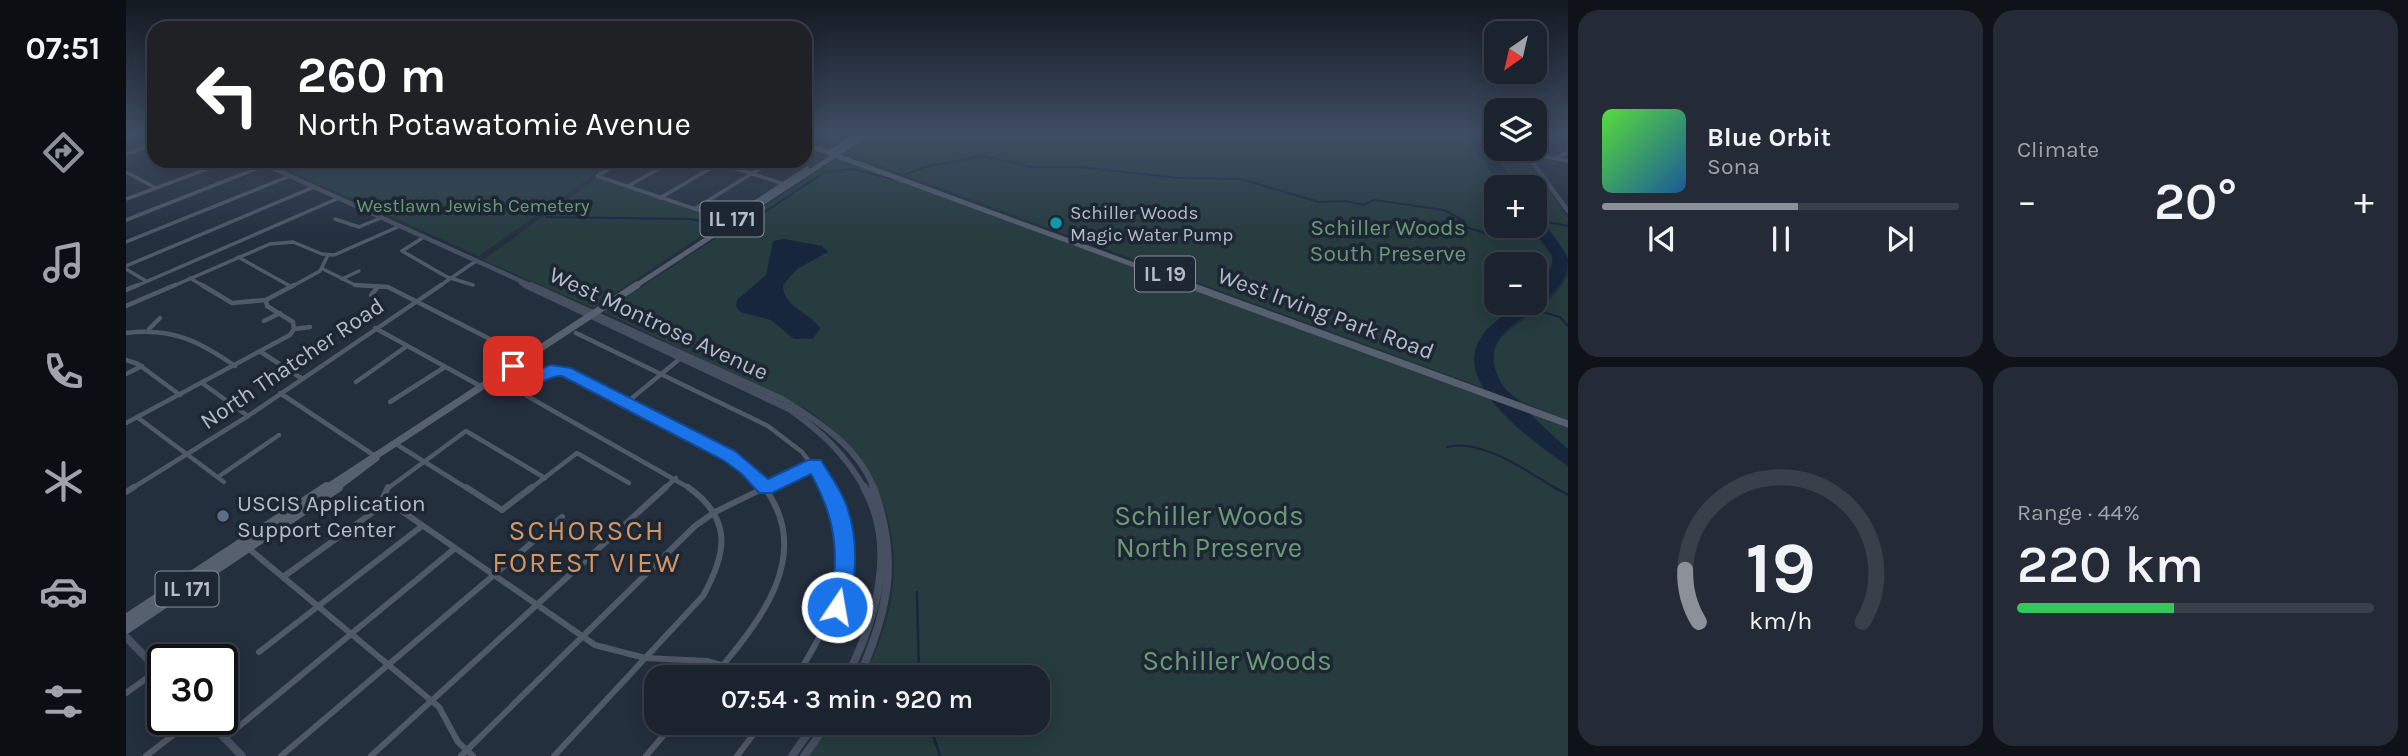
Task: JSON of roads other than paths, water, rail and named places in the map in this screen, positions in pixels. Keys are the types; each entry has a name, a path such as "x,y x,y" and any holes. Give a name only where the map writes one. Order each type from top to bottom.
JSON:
{"main road":[{"name":"West Montrose Avenue","path":"274,168 780,401"},
{"name":"IL 171","path":"126,619 358,474 376,457 812,168"},
{"name":"West Irving Park Road","path":"877,168 1529,407 1568,424"},
{"path":"1537,168 1568,211"},
{"path":"780,401 841,449 866,487 878,520 882,557 877,608 864,645 853,665"},
{"path":"780,401 817,419 849,449 868,474 884,512 891,547 889,598 880,629 864,665"},
{"name":"IL 171","path":"126,629 245,545"},
{"path":"126,637 147,659"},
{"path":"221,735 242,756"},
{"path":"792,756 807,735"},
{"path":"804,756 819,735"}],"street":[{"path":"126,199 209,168"},
{"path":"126,220 259,168"},
{"path":"611,168 597,176 732,221"},
{"path":"628,186 661,168"},
{"path":"660,198 710,168"},
{"path":"737,168 787,185"},
{"path":"695,209 761,168"},
{"path":"126,172 156,188"},
{"path":"126,242 290,176"},
{"path":"126,267 314,187"},
{"path":"126,290 339,198"},
{"path":"335,219 358,227 381,218"},
{"path":"126,306 265,245 297,243 328,255 351,250 400,226"},
{"path":"284,242 288,235"},
{"path":"424,237 402,249 453,278 472,285"},
{"path":"219,250 290,286"},
{"path":"190,278 232,303 266,300 323,269 328,255"},
{"name":"North Thatcher Road","path":"126,492 248,416 477,261"},
{"path":"126,267 147,281"},
{"path":"323,269 355,285 388,287 526,358"},
{"path":"342,279 359,271"},
{"path":"371,295 379,287"},
{"path":"126,423 290,335 294,329 293,322 267,306 266,300"},
{"path":"264,321 280,313"},
{"path":"148,330 160,318"},
{"path":"294,329 310,327"},
{"path":"375,328 482,387"},
{"path":"126,333 148,330 188,335 235,366"},
{"path":"576,333 768,426 815,464 831,490 841,517 845,562 832,617 803,665"},
{"path":"356,382 407,346"},
{"path":"261,352 301,378"},
{"path":"626,403 683,357"},
{"path":"126,360 142,366 180,395"},
{"path":"126,374 142,366"},
{"path":"513,366 535,378"},
{"path":"390,402 445,367"},
{"path":"545,478 466,431 388,487 383,495 387,502 582,638 609,650 645,658 695,660 723,665 766,609 781,571 784,545 782,522 766,488 748,469 729,455 560,370 551,370 535,378 524,389 527,396 696,491 715,512 724,537 723,554 716,575 703,596 645,658 554,756"},
{"path":"202,383 248,416"},
{"path":"279,393 376,457"},
{"path":"137,417 225,482"},
{"path":"218,477 279,435"},
{"path":"396,444 502,510 578,453 628,483"},
{"path":"245,545 444,712 453,734 467,754 687,533 715,512 815,464"},
{"path":"371,756 676,478"},
{"path":"283,577 387,502"},
{"path":"281,756 562,517"},
{"path":"258,652 422,526"},
{"path":"224,738 454,549"},
{"path":"126,693 147,681"},
{"path":"146,756 173,735"},
{"path":"646,756 664,735"},
{"path":"737,756 753,735"}],"water":[{"path":"1489,168 1504,168 1508,175 1493,175"},
{"path":"1547,227 1568,259 1564,278 1547,298 1547,277 1551,269 1552,254 1539,238 1547,238"},
{"path":"784,239 822,246 828,252 797,269 783,285 787,299 820,328 813,339 794,339 771,320 740,312 736,306 737,300 766,275 773,241"},
{"path":"1505,315 1526,315 1506,332 1496,346 1494,364 1504,388 1568,449 1568,466 1518,428 1487,394 1477,375 1474,357 1480,339"}],"waterway":[{"path":"904,175 922,168"},
{"path":"1091,168 1178,178 1241,179 1319,202 1346,201 1363,205 1374,200 1444,210 1464,221 1458,220 1459,225 1484,233"},
{"path":"736,227 748,223 825,172 853,169 892,179"},
{"path":"1504,172 1512,175"},
{"path":"546,217 689,219 717,224"},
{"path":"1547,222 1568,226"},
{"path":"1547,313 1560,317 1568,326"},
{"path":"1447,447 1475,447 1490,452 1557,489"},
{"path":"1554,487 1568,495"},
{"path":"917,592 919,665"},
{"path":"933,735 940,756"}],"place":[{"name":"Schiller Woods Magic Water Pump","path":"1056,223"},
{"name":"USCIS Application Support Center","path":"223,516"}],"district":[{"name":"SCHORSCH FOREST VIEW","path":"587,546"}],"park label":[{"name":"Westlawn Jewish Cemetery","path":"473,205"},
{"name":"Schiller Woods South Preserve","path":"1388,240"},
{"name":"Schiller Woods North Preserve","path":"1209,531"},
{"name":"Schiller Woods","path":"1237,660"}]}
